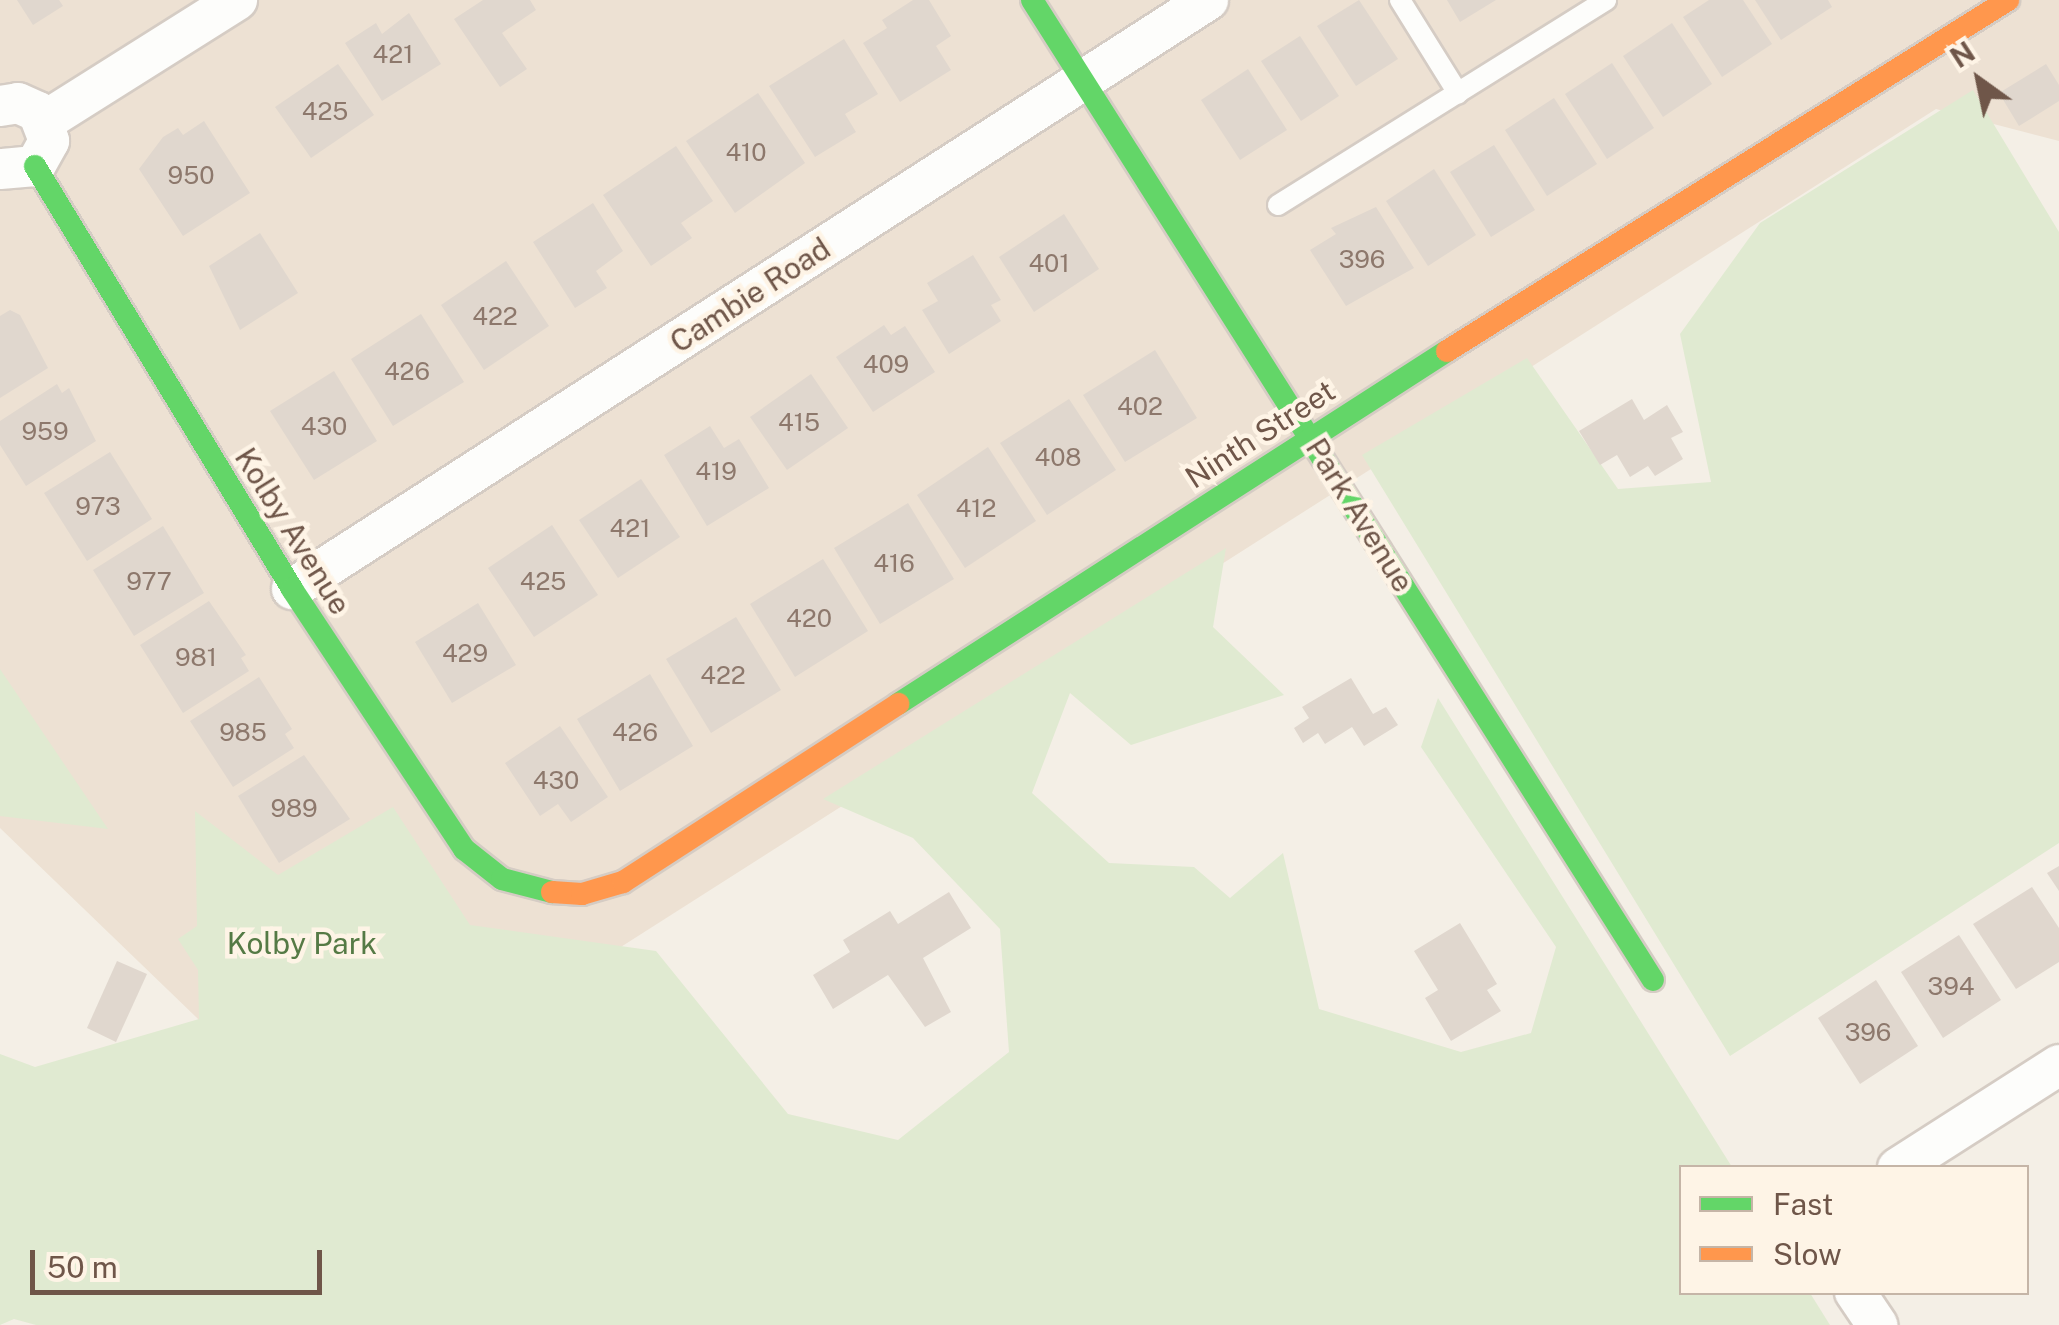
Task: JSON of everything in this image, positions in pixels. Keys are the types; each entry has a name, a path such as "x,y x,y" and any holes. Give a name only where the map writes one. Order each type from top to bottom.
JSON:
{"street":[{"path":"45,122 236,0"},
{"name":"Park Avenue","path":"1032,0 1653,980"},
{"name":"Cambie Road","path":"292,590 1208,0"},
{"name":"Ninth Street","path":"538,891 582,894 623,882 1310,436 2008,0"},
{"path":"0,106 29,106 45,122 47,150 17,168"},
{"name":"Kolby Avenue","path":"17,168 464,849 502,879 538,891"},
{"path":"1903,1165 2059,1064"},
{"path":"1857,1295 1877,1325"}],"lane":[{"path":"1400,0 1458,93"},
{"path":"1278,205 1606,0"}],"shaded area":[{"path":"0,0 2059,0 2059,141 1936,109 569,980 251,1070 0,828"}],"green space":[{"path":"1973,90 2059,232 2059,843 1730,1056 1362,455 1527,358 1618,489 1711,482 1680,334 1760,223"},
{"name":"Kolby Park","path":"1226,548 1213,627 1284,695 1131,745 1070,693 1032,793 1109,863 1194,867 1230,898 1283,853 1319,1009 1461,1052 1531,1033 1556,947 1421,747 1438,698 1731,1165 1679,1165 1679,1295 1811,1295 1830,1325 36,1325 14,1319 0,1325 0,1054 35,1067 199,1019 198,970 178,939 197,926 195,811 278,875 393,807 470,925 656,951 788,1114 898,1140 1009,1052 1000,929 913,838 823,799"},
{"path":"0,669 108,829 0,816"}],"building":[{"path":"17,0 59,0 63,6 33,25"},
{"path":"483,0 530,0 536,10 502,33 527,69 500,87 454,19"},
{"path":"913,0 929,0 951,36 936,46 951,70 900,102 863,43 887,28 882,20"},
{"path":"1359,0 1398,59 1356,86 1317,26"},
{"path":"1447,0 1496,0 1460,22"},
{"path":"1709,0 1743,0 1772,44 1722,77 1683,17"},
{"path":"1755,0 1828,0 1832,7 1781,40"},
{"path":"409,13 441,64 382,101 345,43 376,23 382,34"},
{"path":"1672,23 1712,84 1663,117 1623,56"},
{"path":"1300,36 1339,96 1301,121 1261,61"},
{"path":"844,39 878,94 845,114 856,132 815,157 769,86"},
{"path":"1612,63 1654,128 1607,159 1565,94"},
{"path":"338,64 374,115 311,158 275,107"},
{"path":"2046,64 2059,85 2059,101 2019,126 1999,93"},
{"path":"1248,69 1287,130 1240,160 1201,100"},
{"path":"758,93 805,163 735,213 686,141"},
{"path":"1554,98 1597,164 1547,196 1505,130"},
{"path":"204,121 250,193 183,236 139,169 163,137 178,128 183,135"},
{"path":"1494,145 1535,210 1491,237 1450,172"},
{"path":"676,146 713,201 681,223 692,238 651,266 603,195"},
{"path":"1434,169 1476,235 1428,266 1386,201"},
{"path":"593,203 623,251 596,271 607,288 575,308 533,242"},
{"path":"1376,207 1414,268 1346,306 1310,250 1336,234 1331,228"},
{"path":"1064,214 1099,269 1034,312 999,257"},
{"path":"260,233 298,293 240,330 209,266"},
{"path":"973,255 1001,300 991,305 1001,321 949,354 922,310 938,301 927,283"},
{"path":"506,261 549,326 484,370 441,305"},
{"path":"10,310 20,315 48,368 0,398 0,316"},
{"path":"421,314 464,382 393,426 351,359"},
{"path":"884,325 891,335 905,326 935,372 873,412 836,357"},
{"path":"1155,350 1197,418 1125,462 1083,395"},
{"path":"334,371 377,441 314,480 270,411"},
{"path":"811,374 848,428 787,470 750,417"},
{"path":"57,384 62,393 69,388 96,441 26,486 0,445 0,421"},
{"path":"1069,399 1116,470 1047,515 1000,443"},
{"path":"1632,399 1644,420 1667,405 1683,432 1671,438 1683,459 1655,476 1648,466 1630,477 1617,455 1600,465 1579,431"},
{"path":"710,426 724,448 739,439 769,488 707,526 664,455"},
{"path":"988,447 1036,521 965,568 917,495"},
{"path":"110,452 152,519 87,561 44,493"},
{"path":"641,479 680,537 618,578 579,520"},
{"path":"908,503 954,579 880,624 834,548"},
{"path":"552,525 598,595 534,637 488,568"},
{"path":"163,526 204,593 134,636 93,570"},
{"path":"823,559 868,631 795,677 750,604"},
{"path":"209,601 246,655 241,658 249,671 183,713 140,645"},
{"path":"478,603 516,665 452,703 415,642"},
{"path":"736,617 781,690 711,733 666,659"},
{"path":"650,674 693,746 620,791 577,719"},
{"path":"259,677 292,729 285,734 294,748 233,787 190,721"},
{"path":"1351,678 1373,714 1386,707 1398,725 1364,746 1352,727 1325,744 1318,733 1303,743 1294,728 1309,718 1302,707"},
{"path":"560,726 608,797 571,822 558,804 540,816 505,763"},
{"path":"304,755 350,819 279,863 238,796"},
{"path":"2059,866 2059,891 2047,873"},
{"path":"2032,887 2059,928 2059,962 2016,989 1973,924"},
{"path":"949,892 971,928 923,958 951,1012 925,1027 888,975 833,1009 813,975 850,952 843,940 890,911 898,924"},
{"path":"1460,923 1497,984 1487,990 1501,1011 1451,1041 1425,998 1438,990 1414,951"},
{"path":"1959,935 2001,1000 1943,1038 1901,972"},
{"path":"117,961 147,974 116,1042 87,1028"},
{"path":"1876,980 1918,1046 1860,1084 1818,1018"}],"traffic: fast":[{"path":"1032,0 1653,980"},
{"path":"35,166 292,589 464,849 502,879 552,892"},
{"path":"898,704 1447,351"}],"traffic: slow":[{"path":"1447,351 2008,0"},
{"path":"552,892 582,894 623,882 898,704"}]}
